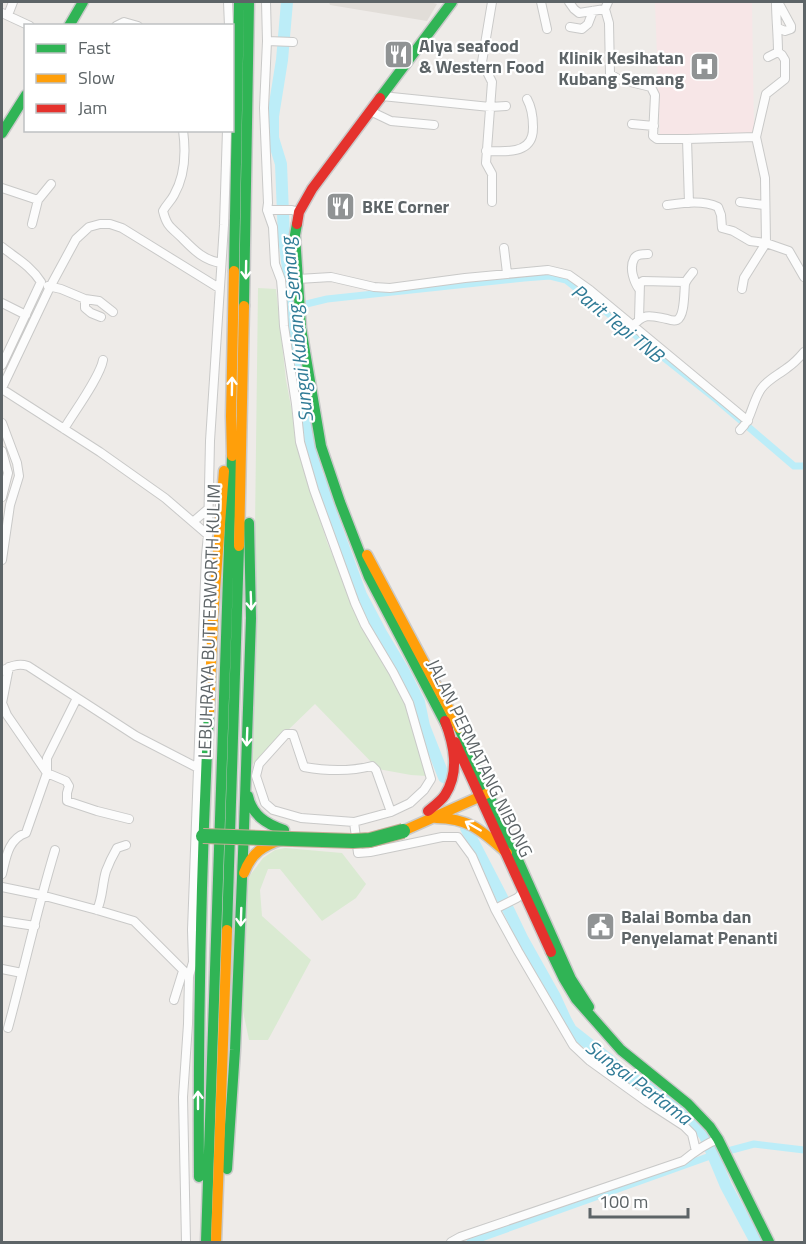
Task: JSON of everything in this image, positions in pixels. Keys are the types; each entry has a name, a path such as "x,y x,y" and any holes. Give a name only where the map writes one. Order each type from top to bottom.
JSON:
{"main road":[{"path":"70,24 83,2"},
{"name":"LEBUHRAYA BUTTERWORTH KULIM","path":"239,2 239,334"},
{"name":"LEBUHRAYA BUTTERWORTH KULIM","path":"216,1242 249,2"},
{"name":"JALAN PERMATANG NIBONG","path":"452,2 295,212 301,328 321,446 369,577 482,791 571,979 585,999 597,1024"},
{"path":"2,113 8,113 23,99"},
{"path":"2,131 23,99"},
{"path":"2,123 2,131"},
{"path":"201,1242 198,1048 203,832 223,478 237,416"},
{"path":"220,1242 235,1050 251,618 248,479 237,416"},
{"name":"LEBUHRAYA BUTTERWORTH KULIM","path":"206,1242 232,479 237,416"},
{"name":"JALAN PERMATANG NIBONG","path":"340,502 458,726 507,853 520,895 564,980 576,999 621,1050 688,1104 710,1127 769,1242"},
{"path":"430,815 445,795 453,777 452,740 445,721"},
{"path":"245,773 249,804 258,816 284,834"},
{"path":"203,832 284,834 353,841 370,840 398,822 430,815 482,791"},
{"path":"430,815 466,822 481,831 507,853"},
{"path":"242,878 247,863 256,852 284,834"}],"street":[{"path":"13,2 5,14 26,24"},
{"path":"228,2 229,24"},
{"path":"266,2 271,41 264,108 268,203 273,227 275,264 281,280 284,326 300,442 333,546 355,603 409,703 431,779 424,790 410,803 398,822"},
{"path":"492,2 482,62 492,80 486,151 486,163 492,174 492,202"},
{"path":"541,2 547,29"},
{"path":"569,2 579,13 593,12 607,5 610,74 651,87 655,95 653,136 657,139 756,137"},
{"path":"777,2 791,26 786,30 778,28"},
{"path":"777,2 777,52"},
{"path":"570,27 582,29 588,24 593,12"},
{"path":"271,41 291,41"},
{"path":"768,57 777,52"},
{"path":"742,289 744,278 765,243 765,178 756,137 766,94 784,79 785,60 777,52"},
{"path":"382,96 506,106"},
{"path":"486,151 510,151 527,146 532,137 533,115 527,99"},
{"path":"370,111 387,120 434,124"},
{"path":"632,124 654,126"},
{"path":"183,132 185,150 182,171 175,194 163,211 165,220 170,228 198,254 208,260 221,263"},
{"path":"174,1000 192,962 210,441 224,225 227,132"},
{"path":"687,140 689,202"},
{"path":"32,224 38,200 51,184"},
{"path":"2,188 38,200"},
{"path":"667,205 689,202 712,204 718,207 722,228 733,231 750,241 789,250 804,277"},
{"path":"740,202 764,205"},
{"path":"269,210 295,212"},
{"path":"208,535 165,498 2,388 50,287 76,239 89,227 110,224 122,228 219,288"},
{"path":"2,247 27,265 41,282 85,299 99,301 113,312"},
{"path":"504,248 507,273"},
{"path":"639,289 633,277 634,259 637,256 648,254"},
{"path":"299,293 331,277 374,287 390,288 548,270 569,275 587,295 636,322 744,426 762,388 804,352"},
{"path":"636,322 644,316 677,320 681,316 686,282 693,272"},
{"path":"636,322 639,289 643,281 686,282"},
{"path":"2,365 41,282"},
{"path":"85,299 86,308 101,317"},
{"path":"2,303 26,315"},
{"path":"64,429 91,385 103,360"},
{"path":"2,423 17,463 19,476 10,505 2,560"},
{"path":"2,451 8,473 2,499 10,505"},
{"path":"194,521 208,508"},
{"path":"129,819 68,801 69,786 66,782 47,773 7,716 2,703 5,669 21,664 28,666 136,736 198,768"},
{"path":"2,874 9,848 14,840 26,833 47,773 47,758 77,698"},
{"path":"293,734 304,767 327,771 358,770 372,766 376,770 398,822 354,822 301,818 273,810 265,803 260,790 256,776 259,764 286,735 293,734"},
{"path":"354,822 358,853 442,837 458,837 472,856 573,1046 596,1066 684,1126 692,1134 697,1150"},
{"path":"97,910 107,869 117,848 126,845"},
{"path":"8,1028 55,850"},
{"path":"2,887 134,921 186,974 188,1024 183,1097 186,1242"},
{"path":"499,908 520,895"},
{"path":"2,921 35,926"},
{"path":"2,969 22,973"},
{"path":"451,1242 683,1161 697,1150 716,1142"}],"shaded area":[{"path":"329,2 430,2 437,4 427,21 330,5"},
{"name":"Klinik Kesihatan Kubang Semang","path":"655,2 752,2 754,132 729,137 660,136"}],"green space":[{"path":"258,288 276,289 286,380 300,454 327,542 362,625 407,704 427,776 378,769 315,704 252,765"},
{"path":"285,848 342,853 366,884 356,898 322,921 280,869 268,869 260,890 262,916 311,960 268,1040 249,1040 243,1011 248,878 263,858 275,850"}],"waterway":[{"name":"Sungai Kubang Semang","path":"287,2 282,60 273,116 273,138 281,164 284,238 293,341 306,402 307,432 312,457 361,595 419,702 424,726 444,777"},
{"name":"Parit Tepi TNB","path":"290,308 327,299 524,278 550,276 566,280 717,400 794,466 804,466"},
{"name":"Sungai Pertama","path":"466,828 571,1030 624,1074 690,1116 705,1136 726,1186 756,1242"},
{"path":"470,1242 713,1155 754,1144 804,1150"}],"traffic: fast":[{"path":"70,24 83,2"},
{"path":"234,271 239,2"},
{"path":"244,306 249,2"},
{"path":"380,98 452,2"},
{"path":"2,133 24,98"},
{"path":"297,224 295,235 301,328 321,446 369,577 448,728"},
{"path":"206,1242 232,456"},
{"path":"227,1169 235,1050 244,829 251,618 249,523"},
{"path":"227,930 239,546"},
{"path":"199,1177 201,944 209,711"},
{"path":"459,728 571,979 589,1007"},
{"path":"248,796 256,814 271,825 284,830"},
{"path":"203,836 353,841 370,840 403,831"},
{"path":"551,952 576,999 621,1050 688,1104 710,1127 769,1242"}],"traffic: slow":[{"path":"232,456 234,271"},
{"path":"239,546 244,306"},
{"path":"209,711 213,617 224,471"},
{"path":"367,555 459,728"},
{"path":"403,831 488,793"},
{"path":"436,818 467,824 483,833 507,853"},
{"path":"244,873 259,851 283,839"},
{"path":"216,1242 227,930"}],"traffic: jam":[{"path":"297,224 299,212 312,189 380,98"},
{"path":"428,811 445,795 453,777 453,749 445,721"},
{"path":"455,742 551,952"}],"place":[{"name":"Alya seafood & Western Food","path":"398,55"},
{"name":"Klinik Kesihatan Kubang Semang","path":"705,67"},
{"name":"BKE Corner","path":"341,206"},
{"name":"Balai Bomba dan Penyelamat Penanti","path":"600,926"}]}
